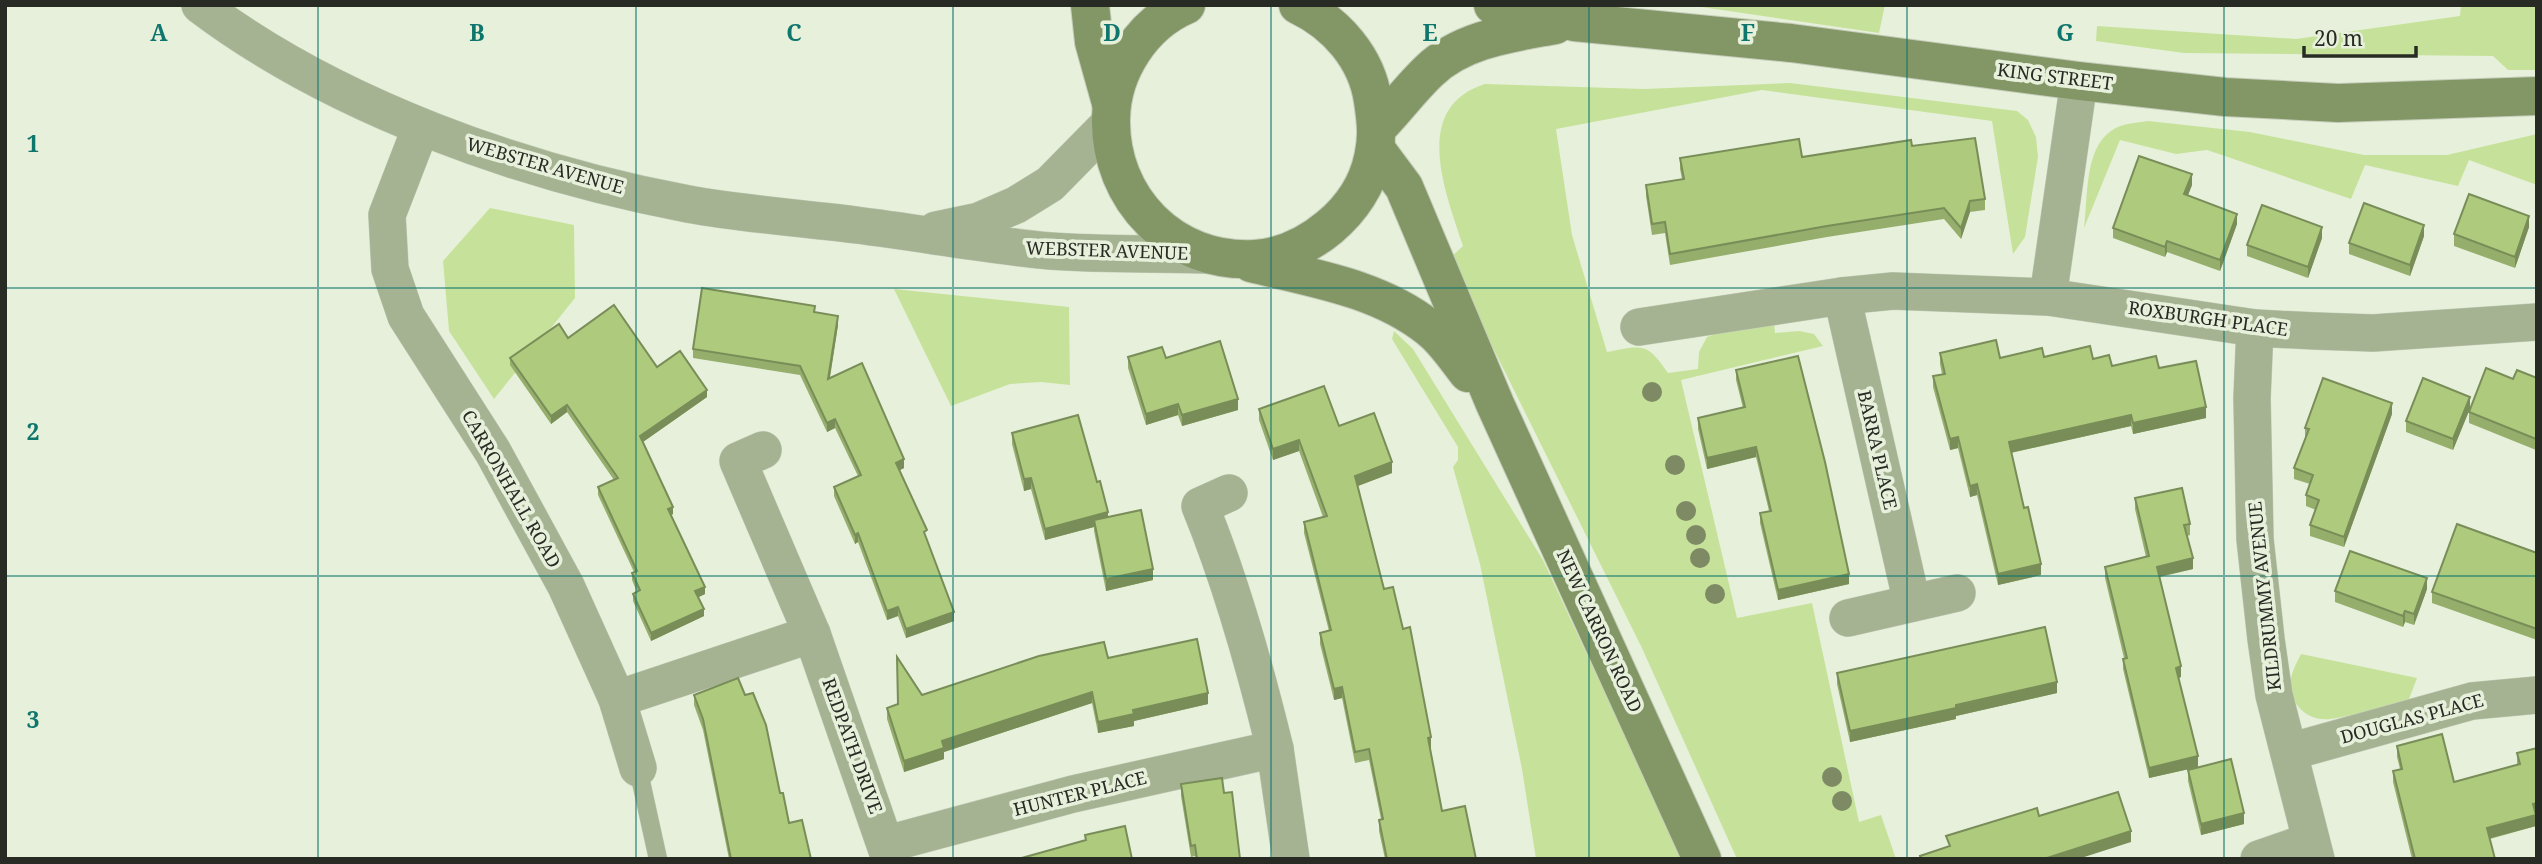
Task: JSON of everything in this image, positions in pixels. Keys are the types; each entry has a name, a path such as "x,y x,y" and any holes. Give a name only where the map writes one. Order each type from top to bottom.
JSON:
{"main road":[{"path":"1090,5 1094,42 1111,112"},
{"path":"1111,112 1119,75 1134,48 1154,26 1186,5"},
{"path":"1221,257 1257,258 1289,251 1317,236 1342,216 1361,190 1373,160 1376,138 1371,85 1351,46 1320,15 1298,5"},
{"name":"KING STREET","path":"1493,5 1574,22 1791,43 2079,81 2225,97 2338,103 2537,96"},
{"name":"KING STREET","path":"1376,138 1430,70 1462,49 1502,35 1574,22"},
{"name":"NEW CARRON ROAD","path":"1111,112 1111,143 1122,181 1143,214 1173,239 1221,257 1345,286 1396,305 1431,329 1495,404"},
{"name":"NEW CARRON ROAD","path":"1376,138 1404,187 1495,404 1702,859"}],"street":[{"name":"WEBSTER AVENUE","path":"200,5 288,62 355,97 421,127 550,170 688,204 921,233 987,244 1053,251 1221,257"},
{"path":"2048,297 2079,81"},
{"name":"WEBSTER AVENUE","path":"921,233 979,221 1016,205 1050,184 1111,112"},
{"name":"CARRONHALL ROAD","path":"421,127 387,215 390,270 406,316 493,452 566,586 617,699 638,768"},
{"name":"ROXBURGH PLACE","path":"1639,327 1680,335 1842,296 1893,291 2048,297 2255,328 2373,333 2537,322"},
{"name":"BARRA PLACE","path":"1842,296 1912,603"},
{"name":"KILDRUMMY AVENUE","path":"2255,328 2252,398 2255,539 2274,695 2313,850"},
{"name":"REDPATH DRIVE","path":"764,450 738,461 812,634 889,851"},
{"path":"1229,493 1200,506 1216,545 1260,688 1275,749 1291,859"},
{"path":"1848,618 1956,593"},
{"path":"617,699 812,634"},
{"name":"DOUGLAS PLACE","path":"2289,752 2472,701 2537,695"},
{"name":"HUNTER PLACE","path":"889,851 1073,794 1275,749"},
{"path":"2259,859 2313,850"}],"lane":[{"name":"CARRONHALL ROAD","path":"638,768 659,859"}],"green space":[{"path":"1688,5 1885,5 1879,33"},
{"path":"2461,5 2537,5 2537,70 2508,70 2493,56 2184,53 2096,41 2097,26 2296,39 2460,16"},
{"path":"1790,83 2017,111 2028,120 2036,137 2038,157 2025,237 2013,254 1992,121 1762,90 1556,129 1572,235 1607,352 1643,348 1655,356 1668,373 1698,369 1699,352 1707,337 1729,329 1774,322 1775,333 1799,331 1814,334 1823,346 1681,380 1737,618 1812,603 1859,822 1881,815 1896,859 1737,859 1641,646 1449,259 1463,246 1443,178 1441,132 1448,112 1462,96 1485,84 1644,89"},
{"path":"2148,121 2250,132 2364,155 2447,155 2537,134 2537,185 2469,160 2458,186 2365,165 2351,199 2207,150 2176,154 2120,140 2084,228 2089,175 2102,139 2115,128"},
{"path":"490,208 574,225 575,298 494,399 449,331 443,261"},
{"path":"894,289 1069,307 1070,385 1041,382 1010,384 951,406"},
{"path":"1394,331 1413,349 1543,560 1682,859 1536,859 1522,769 1480,564 1453,467 1458,460 1458,447 1392,339"},
{"path":"2301,654 2417,678 2409,699 2350,716 2321,719 2305,713 2291,692 2292,674"}],"building":[{"path":"1975,138 1985,199 1970,201 1961,228 1944,208 1670,254 1665,222 1652,224 1646,185 1684,179 1680,158 1799,139 1802,157 1911,140 1912,146"},
{"path":"2139,156 2192,174 2184,194 2237,214 2220,260 2167,241 2165,247 2113,228"},
{"path":"2469,194 2529,216 2515,257 2454,234"},
{"path":"2364,203 2424,225 2410,265 2349,243"},
{"path":"2262,205 2322,227 2308,267 2247,245"},
{"path":"702,288 815,306 814,312 838,316 828,379 862,363 904,459 896,463 927,530 924,532 954,612 906,629 898,607 887,611 858,533 855,535 834,487 861,475 835,419 827,423 800,366 693,349"},
{"path":"614,305 657,367 680,351 707,390 640,436 673,507 668,509 705,587 695,591 704,609 651,633 633,594 640,590 632,573 637,571 598,487 618,478 567,405 551,416 510,358 559,324 568,338"},
{"path":"1996,340 2000,358 2042,348 2044,357 2090,346 2093,359 2109,355 2112,366 2156,356 2159,368 2196,361 2206,407 2133,423 2131,415 2009,442 2024,508 2028,507 2041,564 1998,574 1977,484 1970,486 1958,437 1950,439 1933,376 1945,374 1940,353"},
{"path":"1220,341 1238,399 1182,415 1178,404 1146,414 1128,357 1162,347 1166,358"},
{"path":"1798,356 1825,462 1849,574 1778,590 1760,513 1771,511 1756,447 1707,458 1698,418 1745,407 1736,370"},
{"path":"2486,368 2513,379 2517,370 2537,378 2536,439 2469,412"},
{"path":"2323,378 2392,403 2344,537 2310,525 2319,500 2306,495 2313,475 2294,468 2309,429 2305,428"},
{"path":"2423,378 2470,397 2453,439 2406,421"},
{"path":"1324,386 1339,426 1374,413 1392,462 1355,476 1384,589 1393,587 1403,629 1410,627 1442,811 1465,806 1476,859 1387,859 1379,820 1383,819 1369,749 1355,752 1342,687 1334,689 1320,633 1331,630 1304,522 1327,516 1299,440 1273,449 1259,409"},
{"path":"1078,415 1108,512 1045,529 1031,478 1024,479 1012,433"},
{"path":"2182,488 2190,524 2184,525 2193,558 2157,567 2181,666 2176,668 2198,756 2149,768 2105,567 2149,556 2135,498"},
{"path":"1141,510 1153,569 1106,579 1094,520"},
{"path":"2457,524 2537,553 2537,629 2432,592"},
{"path":"2350,551 2427,578 2414,614 2405,611 2403,616 2335,591"},
{"path":"2045,627 2057,682 1850,731 1837,673"},
{"path":"1197,639 1208,693 1133,710 1134,714 1098,722 1092,692 942,741 944,748 904,761 887,708 898,704 897,657 922,695 1039,656 1104,642 1108,658"},
{"path":"738,678 745,695 753,693 766,725 789,823 802,820 811,859 731,859 703,719 694,695"},
{"path":"2442,734 2454,782 2520,764 2517,753 2537,748 2537,803 2533,804 2536,815 2487,828 2495,859 2415,859 2393,771 2402,769 2397,746"},
{"path":"2231,759 2244,813 2201,824 2188,770"},
{"path":"1222,778 1224,793 1232,792 1240,859 1197,859 1195,845 1191,846 1181,784"},
{"path":"2118,792 2131,831 2044,859 1921,859 1920,856 1950,846 1946,836 2037,808 2039,816"},
{"path":"1125,826 1132,859 1018,859 1086,840 1085,835"}]}
